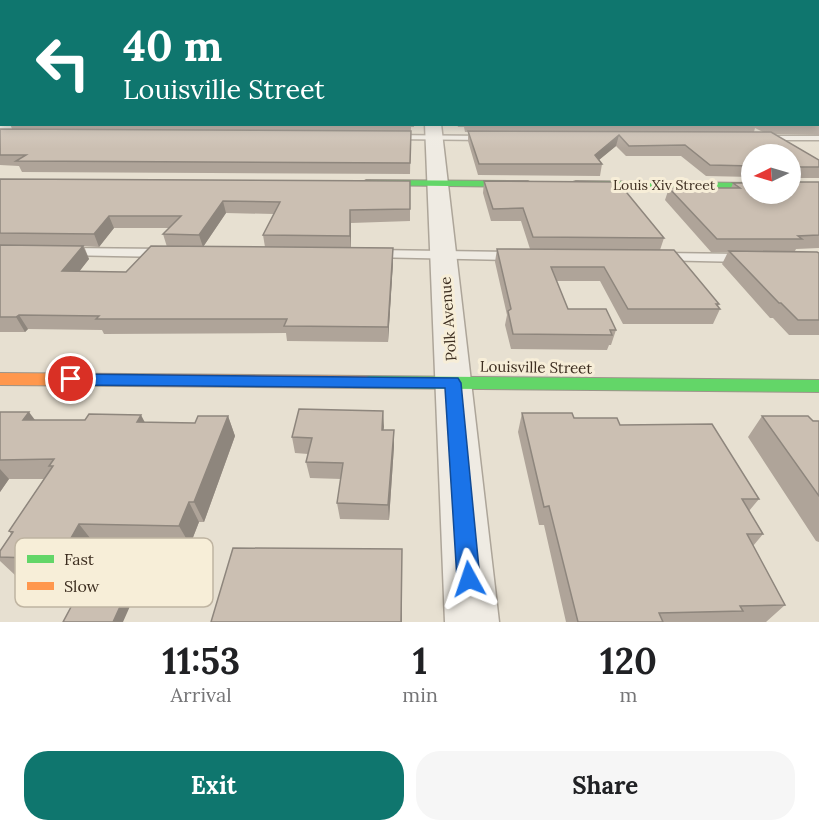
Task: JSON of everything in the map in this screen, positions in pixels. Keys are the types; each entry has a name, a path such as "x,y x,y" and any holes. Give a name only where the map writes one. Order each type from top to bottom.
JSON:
{"street":[{"name":"Polk Avenue","path":"433,131 472,622"},
{"path":"355,183 542,184"},
{"name":"Louis Xiv Street","path":"566,184 741,186"},
{"name":"Louisville Street","path":"0,379 819,386"}],"lane":[{"path":"387,137 433,131 494,138"},
{"path":"755,138 818,139"},
{"path":"779,138 788,144"},
{"path":"47,252 176,253"},
{"path":"363,254 534,256"},
{"path":"648,257 762,258"}],"building":[{"path":"0,129 411,131 410,163 16,161 26,155 0,155"},
{"path":"468,131 771,132 792,144 741,144 741,166 710,165 685,145 629,146 619,135 595,155 602,164 479,164"},
{"path":"801,150 819,160 819,167 801,167"},
{"path":"0,179 410,181 410,209 350,210 350,236 263,235 280,202 223,201 199,235 163,234 181,216 109,216 94,234 0,233"},
{"path":"484,181 618,182 664,238 533,237 523,208 493,209"},
{"path":"801,182 819,182 819,235 798,236 802,239 717,239 669,188 740,188 733,183 741,183 741,204 801,204"},
{"path":"0,245 83,246 62,271 126,272 151,246 393,248 388,327 284,326 287,319 96,319 99,316 19,315 0,317"},
{"path":"497,249 674,250 719,304 716,304 720,309 628,309 604,267 551,267 568,309 606,309 616,330 610,330 612,335 513,334 508,311 511,309"},
{"path":"729,251 819,253 819,320 798,320"},
{"path":"299,409 383,411 382,430 394,430 388,505 337,503 343,463 306,462 312,438 292,437"},
{"path":"0,412 29,412 23,420 85,420 89,414 141,415 137,422 195,423 198,416 228,416 194,502 189,502 179,526 79,524 71,538 15,538 15,558 0,557 0,551 13,532 9,531 53,466 49,466 54,459 0,460"},
{"path":"522,413 572,413 574,418 617,418 620,425 712,424 759,499 742,499 763,534 747,534 785,605 740,606 743,611 659,613 663,622 578,622 549,506 544,507"},
{"path":"762,416 808,416 813,421 819,421 819,496"},
{"path":"233,548 402,549 401,622 211,622"},
{"path":"71,607 120,607 113,622 63,622"}],"traffic: fast":[{"path":"366,183 528,184"},
{"path":"576,184 741,186"},
{"path":"366,382 819,386"}],"traffic: slow":[{"path":"0,379 366,382"}],"route":[{"path":"71,379 453,383 469,579"}]}
